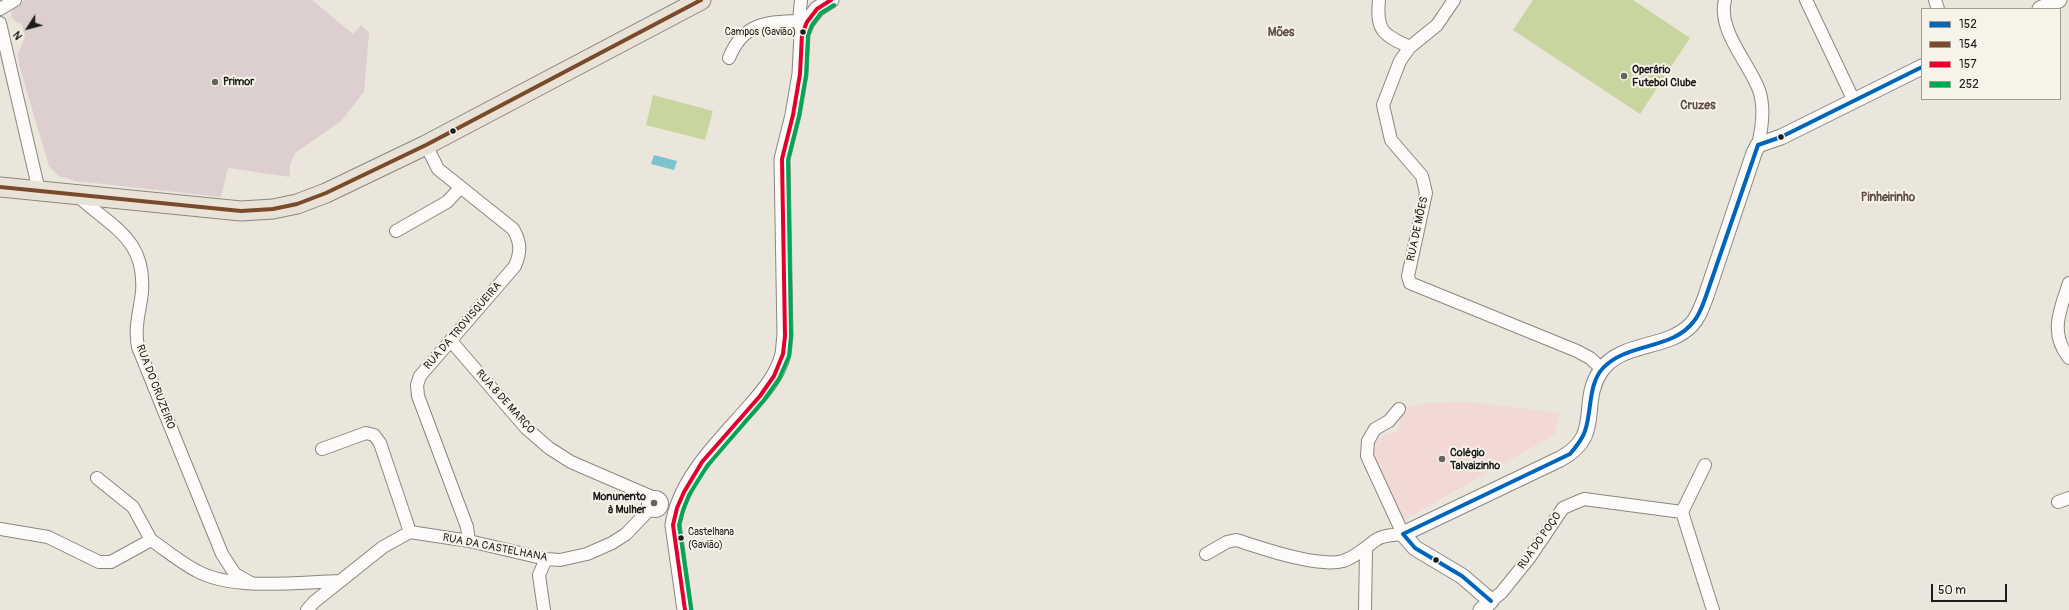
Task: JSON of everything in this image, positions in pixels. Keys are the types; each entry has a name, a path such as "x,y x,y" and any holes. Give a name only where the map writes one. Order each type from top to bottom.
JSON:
{"main road":[{"path":"0,187 234,210 273,209 312,200 426,146 701,0"}],"street":[{"path":"0,9 15,0"},
{"path":"685,610 672,525 674,513 681,496 694,474 770,382 783,354 785,336 782,159 793,115 800,74 803,26 800,0"},
{"path":"803,26 817,9 831,0"},
{"path":"1379,0 1378,24 1382,31 1388,37 1410,47 1437,25 1454,0"},
{"path":"1206,554 1227,542 1236,540 1291,556 1319,561 1343,561 1366,549 1377,539 1403,534 1574,451 1583,440 1589,420 1596,379 1602,369 1613,359 1623,353 1683,332 1696,318 1706,296 1758,145 1762,131 1762,101 1753,78 1732,40 1724,17 1723,8 1725,0"},
{"path":"1806,0 1854,101"},
{"path":"2042,8 2059,0"},
{"path":"729,58 735,44 754,28 771,22 803,26"},
{"path":"1,30 39,191"},
{"name":"RUA DE MÕES","path":"1410,47 1400,61 1383,105 1391,140 1422,176 1426,193 1408,276 1410,283 1577,351 1590,358 1602,369"},
{"path":"1758,145 1781,137 1921,68"},
{"name":"RUA DA TROVISQUEIRA","path":"426,146 438,169 513,229 518,238 520,249 514,266 420,376 417,385 418,396 467,527 469,542"},
{"path":"396,231 447,202 460,188"},
{"name":"RUA DO CRUZEIRO","path":"77,195 132,243 143,279 136,325 138,347 222,554 235,574 251,583"},
{"path":"2069,283 2057,321 2060,342 2069,358"},
{"name":"RUA 8 DE MARÇO","path":"451,341 526,428 549,448 572,462 656,498"},
{"path":"1399,409 1389,421 1375,428 1368,441 1367,456 1403,534 1415,548 1462,576 1486,606"},
{"path":"307,610 340,581 383,547 410,532 380,443 374,436 366,433 322,449"},
{"path":"1704,465 1682,512 1713,610"},
{"path":"97,478 133,507 151,540 198,572 225,582 251,583 340,581"},
{"path":"674,513 654,510 648,503 656,498 681,496"},
{"name":"RUA DO POÇO","path":"1486,606 1501,593 1530,557 1563,508 1574,502 1584,499 1682,512"},
{"name":"RUA DA CASTELHANA","path":"410,532 469,542 546,559 560,560 587,554 612,543 626,534 654,510"},
{"path":"0,529 48,537 99,562 111,562 151,540"},
{"path":"1365,610 1366,549"},
{"path":"544,610 539,575 546,559"}],"shaded area":[{"name":"Primor","path":"25,0 312,0 353,34 361,25 369,33 364,92 341,121 295,153 290,165 290,177 228,168 221,197 75,181 59,176 49,166 19,65 18,54 25,37 22,24 16,22 11,17 12,9"},
{"name":"Colégio Talvaizinho","path":"1470,402 1560,413 1554,435 1402,521 1372,456 1373,443 1386,434 1397,432 1404,407 1426,403"}],"green space":[{"name":"Operário Futebol Clube","path":"1533,0 1633,0 1690,38 1640,114 1513,30"},
{"path":"653,95 713,111 705,140 646,125"}],"water":[{"path":"654,155 677,161 674,170 651,164"}],"transit line":[{"name":"154","path":"0,187 241,211 273,209 297,204 326,193 426,145 701,0"},
{"name":"157","path":"685,610 673,525 677,508 684,492 702,462 760,396 774,376 783,354 785,336 782,159 793,115 800,74 802,34 807,22 817,9 831,0"},
{"name":"252","path":"691,609 679,525 683,510 689,495 707,466 764,400 779,379 789,356 791,336 788,160 799,116 806,75 808,35 812,25 821,13 834,5"},
{"name":"152","path":"1758,145 1781,137 1921,67"},
{"name":"152","path":"1403,534 1570,454 1584,434 1595,382 1598,374 1603,368 1613,360 1625,354 1674,337 1685,330 1694,321 1700,312 1706,296 1758,145"},
{"name":"152","path":"1403,534 1415,548 1462,576 1491,601"}],"place":[{"name":"Campos (Gavião)","path":"803,32"},
{"name":"Operário Futebol Clube","path":"1624,76"},
{"name":"Primor","path":"215,82"},
{"name":"Colégio Talvaizinho","path":"1442,459"},
{"name":"Monunento à Mulher","path":"654,503"},
{"name":"Castelhana (Gavião)","path":"681,538"}],"district":[{"name":"Mões","path":"1281,33"},
{"name":"Cruzes","path":"1698,106"},
{"name":"Pinheirinho","path":"1888,198"}]}
